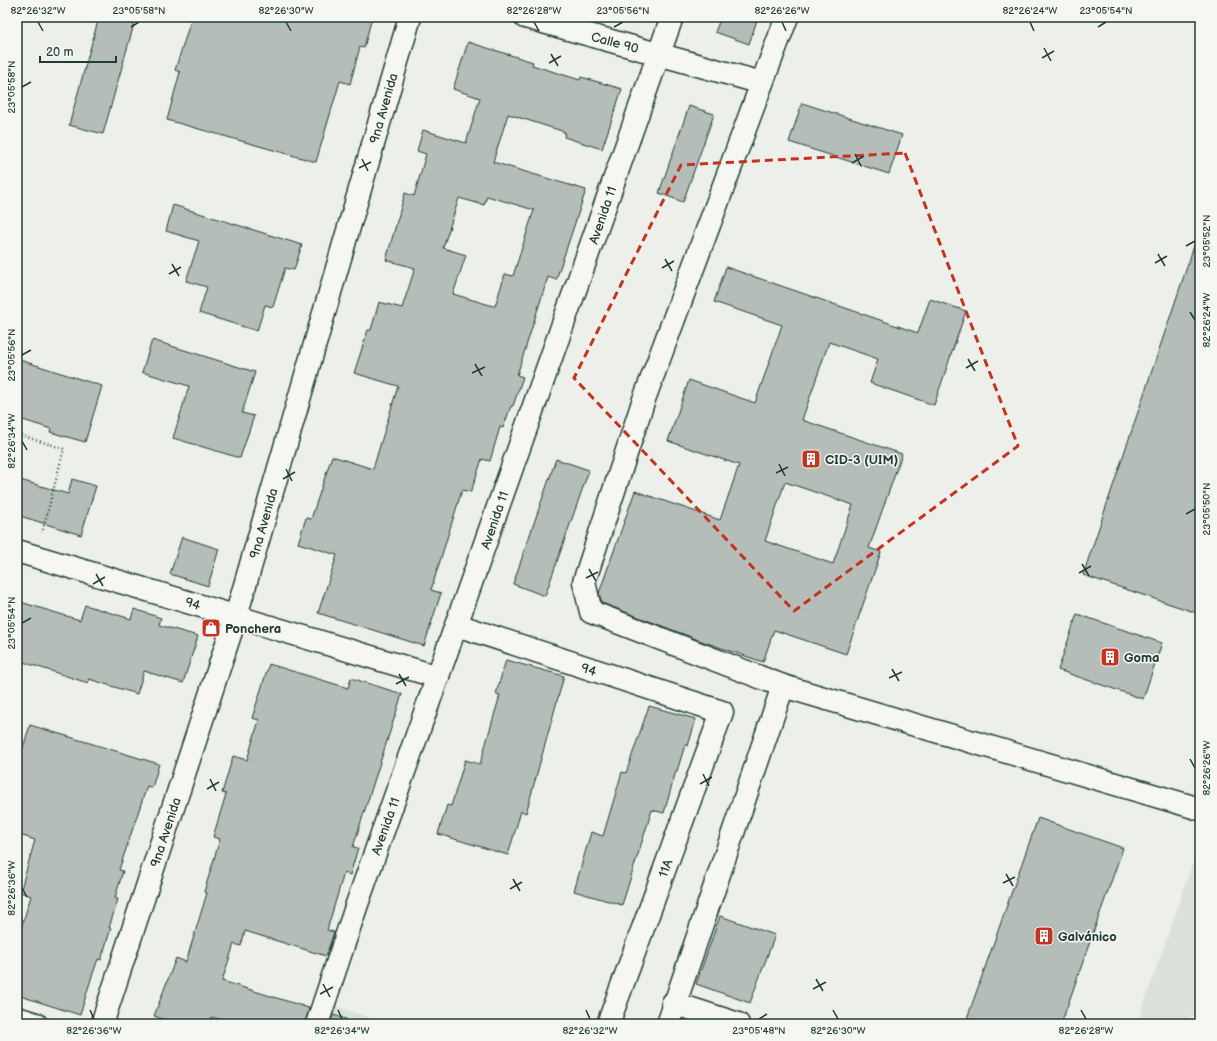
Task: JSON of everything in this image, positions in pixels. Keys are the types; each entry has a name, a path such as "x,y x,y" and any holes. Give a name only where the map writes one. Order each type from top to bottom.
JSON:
{"street":[{"name":"9na Avenida","path":"102,1024 236,616 410,17"},
{"name":"Calle 90","path":"525,17 762,83"},
{"name":"Avenida 11","path":"317,1024 438,677 672,17"},
{"path":"787,17 642,402 584,582 590,612 783,686 1200,809"},
{"name":"94","path":"27,554 438,677"},
{"name":"94","path":"457,626 722,712"},
{"path":"668,1024 673,1003 783,686"},
{"name":"11A","path":"608,1024 722,712"},
{"path":"673,1003 738,1024"},
{"path":"17,1018 36,1024"}],"path":[{"path":"17,434 64,449 27,554"}],"highlighted area":[{"path":"905,153 1018,446 794,611 574,378 681,165"}],"shaded area":[{"path":"1200,842 1200,1011 1180,1024 1137,1024"},
{"path":"324,1002 388,1024 317,1024"}],"building":[{"path":"99,17 136,17 103,134 69,125"},
{"path":"192,17 372,17 364,48 360,47 350,84 340,81 316,162 167,120 180,72 175,70"},
{"path":"721,17 758,17 749,44 715,32"},
{"path":"468,42 533,62 532,65 580,80 581,77 622,89 602,149 564,137 565,132 508,114 493,162 586,190 556,280 548,277 517,375 523,377 513,406 511,406 503,428 500,427 490,461 482,459 471,492 462,490 431,590 441,593 424,646 318,613 337,555 298,543 306,518 311,519 332,456 373,469 398,386 354,373 368,330 371,330 379,302 402,308 415,268 386,260 405,193 414,196 426,154 417,151 423,130 466,143 480,98 453,89","holes":["487,196 534,210 513,276 505,274 495,306 453,294 466,255 443,248 459,198 484,205"]},
{"path":"802,103 902,135 889,174 789,142"},
{"path":"689,106 714,114 683,202 659,193"},
{"path":"173,205 302,245 294,270 285,268 273,307 265,305 257,331 199,313 207,287 186,281 199,241 166,231"},
{"path":"1196,240 1200,240 1200,614 1083,575"},
{"name":"CID-3 (UIM)","path":"726,267 918,333 930,299 966,311 934,405 870,383 878,359 829,342 802,420 902,454 869,548 881,552 846,654 774,630 763,662 704,642 602,603 599,593 635,491 720,520 739,465 668,441 689,380 755,403 782,325 714,302","holes":["785,482 853,505 833,564 765,541"]},
{"path":"152,340 255,372 242,413 254,416 240,458 173,438 189,386 142,372"},
{"path":"20,360 102,386 85,442 50,432 51,429 17,418 17,371"},
{"path":"556,459 589,470 545,596 513,584"},
{"path":"17,479 68,494 72,479 96,486 81,535 17,515"},
{"path":"182,537 219,549 208,586 170,574"},
{"path":"17,601 80,620 85,605 131,619 134,609 161,618 159,625 198,636 183,683 144,671 137,694 89,679 88,683 17,660"},
{"name":"Goma","path":"1077,614 1162,643 1143,699 1058,670"},
{"path":"506,660 564,676 526,813 521,811 508,855 438,834 447,805 451,806 465,760 480,764 500,695 496,694"},
{"path":"269,664 348,688 351,678 402,694 353,847 358,848 350,875 344,873 327,930 334,932 326,956 245,931 241,946 234,944 222,981 309,1008 305,1024 236,1024 212,1017 209,1024 178,1024 154,1016 176,958 186,962 207,893 204,892 220,839 213,837 226,794 222,793 233,756 247,760 259,720 252,718"},
{"path":"649,706 696,719 688,746 685,745 676,771 664,813 652,810 622,905 574,891 591,832 603,836 622,772 626,773"},
{"path":"30,725 159,764 152,788 147,786 119,870 123,871 115,898 118,899 109,928 111,928 101,960 98,959 80,1015 17,995 17,941 31,896 20,892 35,840 17,834 17,767"},
{"name":"Galvánico","path":"1038,818 1123,848 1061,1024 965,1024"},
{"path":"720,916 775,935 750,1003 696,984"},
{"path":"333,1015 346,1019 345,1024 330,1024"}],"place":[{"name":"CID-3 (UIM)","path":"811,459"},
{"name":"Ponchera","path":"211,628"},
{"name":"Goma","path":"1110,657"},
{"name":"Galvánico","path":"1044,936"}]}
